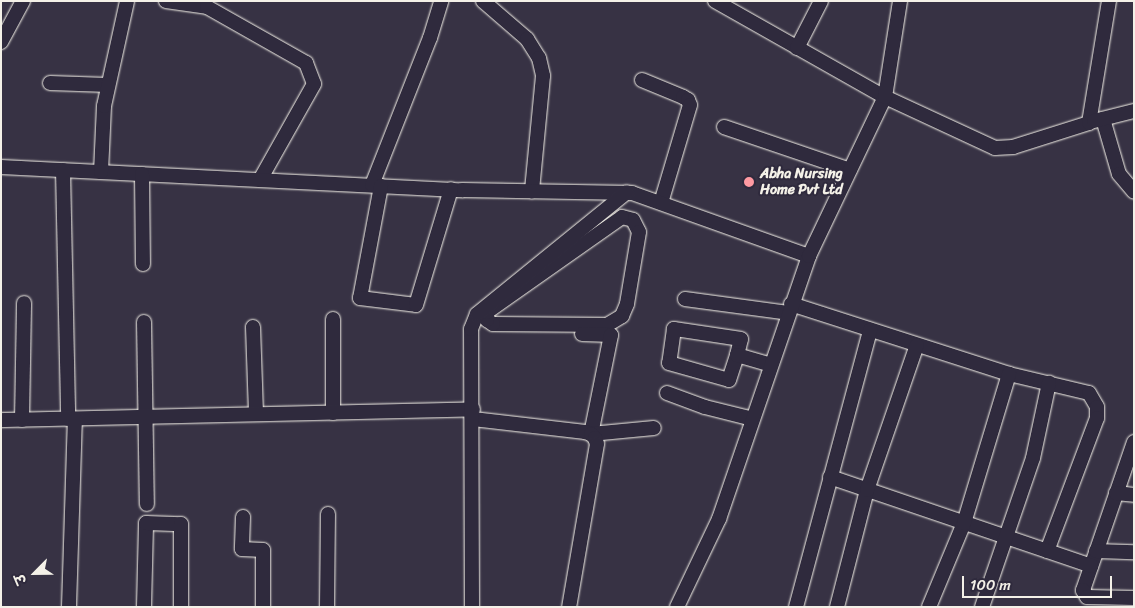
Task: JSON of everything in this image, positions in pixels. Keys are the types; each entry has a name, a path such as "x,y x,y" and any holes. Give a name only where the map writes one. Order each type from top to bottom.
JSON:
{"street":[{"path":"1,42 23,1"},
{"path":"101,172 104,106 127,1"},
{"path":"441,1 430,38 376,186 360,298 416,305 451,189"},
{"path":"483,1 527,39 539,58 543,76 532,191"},
{"path":"715,1 738,7 797,48 885,98 995,148 1013,147 1134,111"},
{"path":"797,48 821,1"},
{"path":"678,607 719,518 809,256 885,98 900,1"},
{"path":"1089,123 1110,1"},
{"path":"170,2 208,4 306,63 313,77 314,84 260,180"},
{"path":"642,80 683,96 690,105 661,203"},
{"path":"50,83 108,85"},
{"path":"1103,119 1118,174 1134,192"},
{"path":"724,127 850,170"},
{"path":"1,167 451,189 627,192 809,256"},
{"path":"63,170 71,419 69,607"},
{"path":"142,174 143,264"},
{"path":"472,607 473,414 471,329 482,308 550,261 622,217 633,220 639,232 627,304 622,316 607,325 493,324 487,320 487,312 550,261 627,192"},
{"path":"685,299 790,308 870,330 1009,374 1089,393 1098,407 1097,418 1047,551"},
{"path":"22,420 24,303"},
{"path":"333,318 333,412"},
{"path":"144,322 147,504"},
{"path":"252,327 256,414"},
{"path":"471,329 610,335 591,434 597,444 569,607"},
{"path":"674,329 741,339 737,355 729,380 669,363 674,329"},
{"path":"796,607 870,330"},
{"path":"836,607 867,490 917,345"},
{"path":"737,355 771,365"},
{"path":"929,607 964,523 1009,374"},
{"path":"982,607 1033,458 1049,383"},
{"path":"667,393 705,407 753,419"},
{"path":"1,420 333,412 473,414 591,434 654,428"},
{"path":"1134,442 1083,590 1087,597 1134,598"},
{"path":"830,477 1091,566"},
{"path":"1116,493 1134,495"},
{"path":"327,607 328,514"},
{"path":"243,517 242,549 264,550 263,607"},
{"path":"144,607 146,523 181,524 181,607"},
{"path":"1096,551 1134,552"}],"place":[{"name":"Abha Nursing Home Pvt Ltd","path":"749,182"}]}
